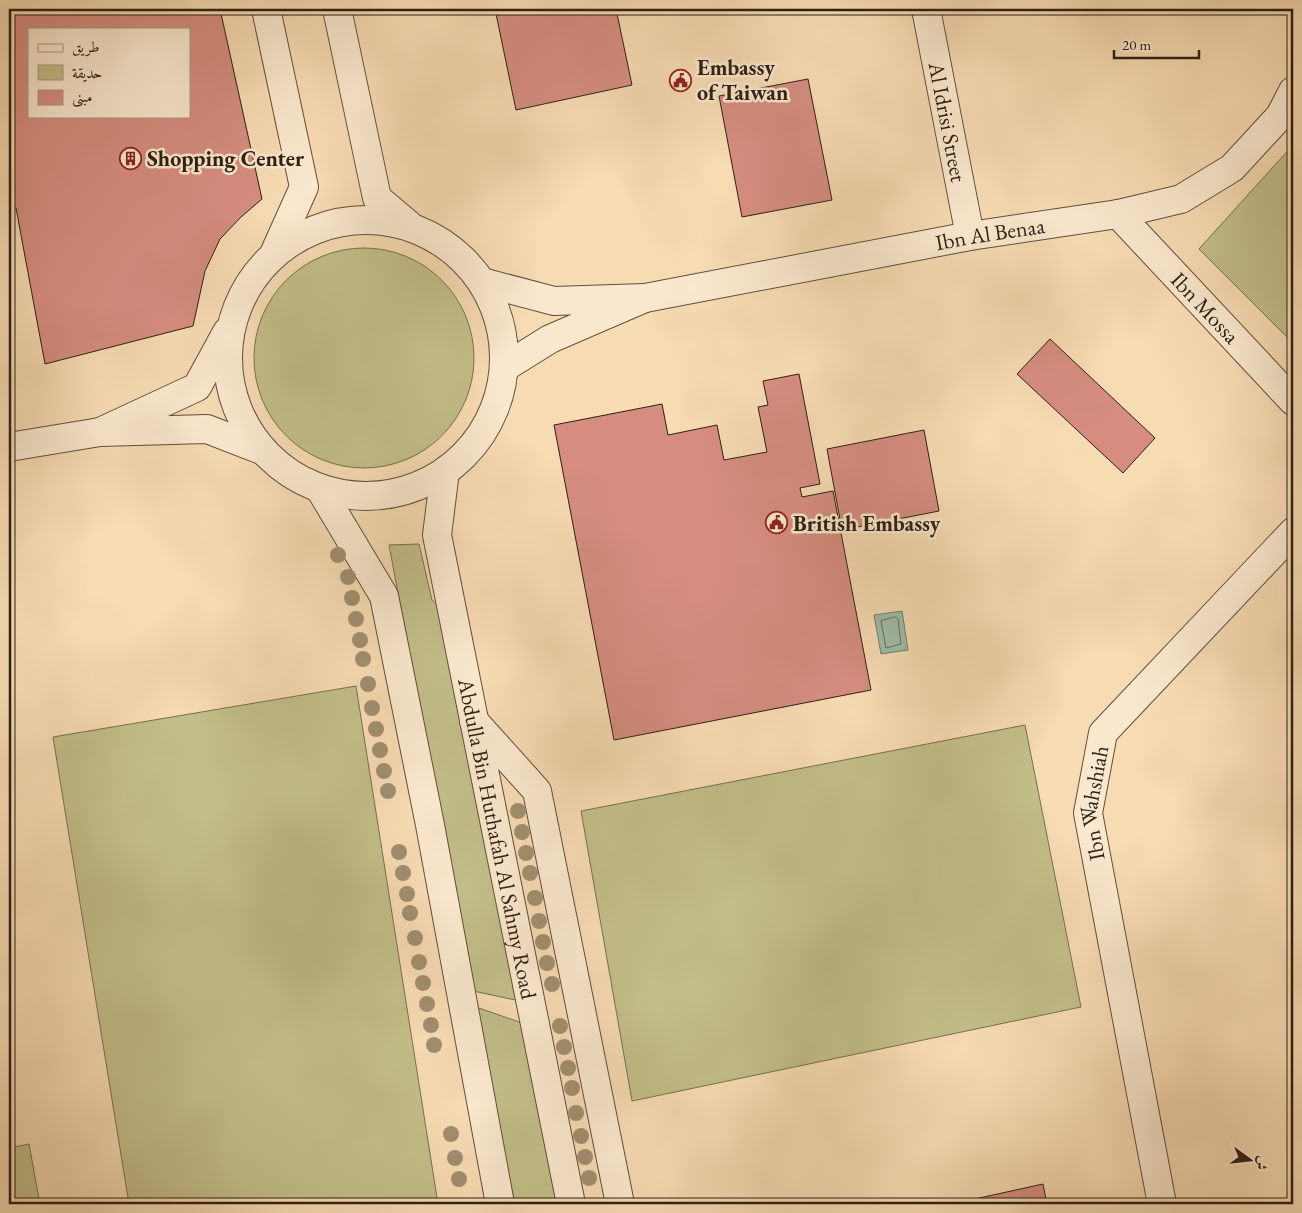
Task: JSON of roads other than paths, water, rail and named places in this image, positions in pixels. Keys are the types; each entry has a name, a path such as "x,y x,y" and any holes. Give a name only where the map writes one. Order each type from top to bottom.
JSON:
{"street":[{"path":"266,9 304,188 274,256"},
{"path":"233,322 228,368 239,413 264,451 289,474 320,489 356,497 393,494 420,488 445,471 480,437 494,408 505,367 499,320 482,282 469,265 443,243 412,227 377,198 337,9"},
{"name":"Al Idrisi Street","path":"926,9 970,236"},
{"name":"Ibn Al Benaa","path":"645,298 970,236 1118,214 1181,199 1232,168 1280,116 1293,91"},
{"name":"Ibn Mossa","path":"1118,214 1293,401"},
{"path":"100,432 198,387 233,322 249,286 274,256 304,234 339,222 376,220 412,227"},
{"path":"482,282 554,301 645,298"},
{"path":"505,367 550,339 645,298"},
{"path":"9,447 100,432 206,429 264,451"},
{"name":"Abdulla Bin Huthafah Al Sahmy Road","path":"445,471 437,535 571,1204"},
{"path":"320,489 384,596 430,825 500,1204"},
{"name":"Ibn Wahshiah","path":"1162,1204 1088,813 1103,733 1293,532"},
{"path":"474,720 537,791 620,1204"}],"water":[{"path":"902,611 908,650 881,654 874,615"}],"place":[{"name":"Embassy of Taiwan","path":"681,80"},
{"name":"Shopping Center","path":"131,158"},
{"name":"British Embassy","path":"777,523"}]}
